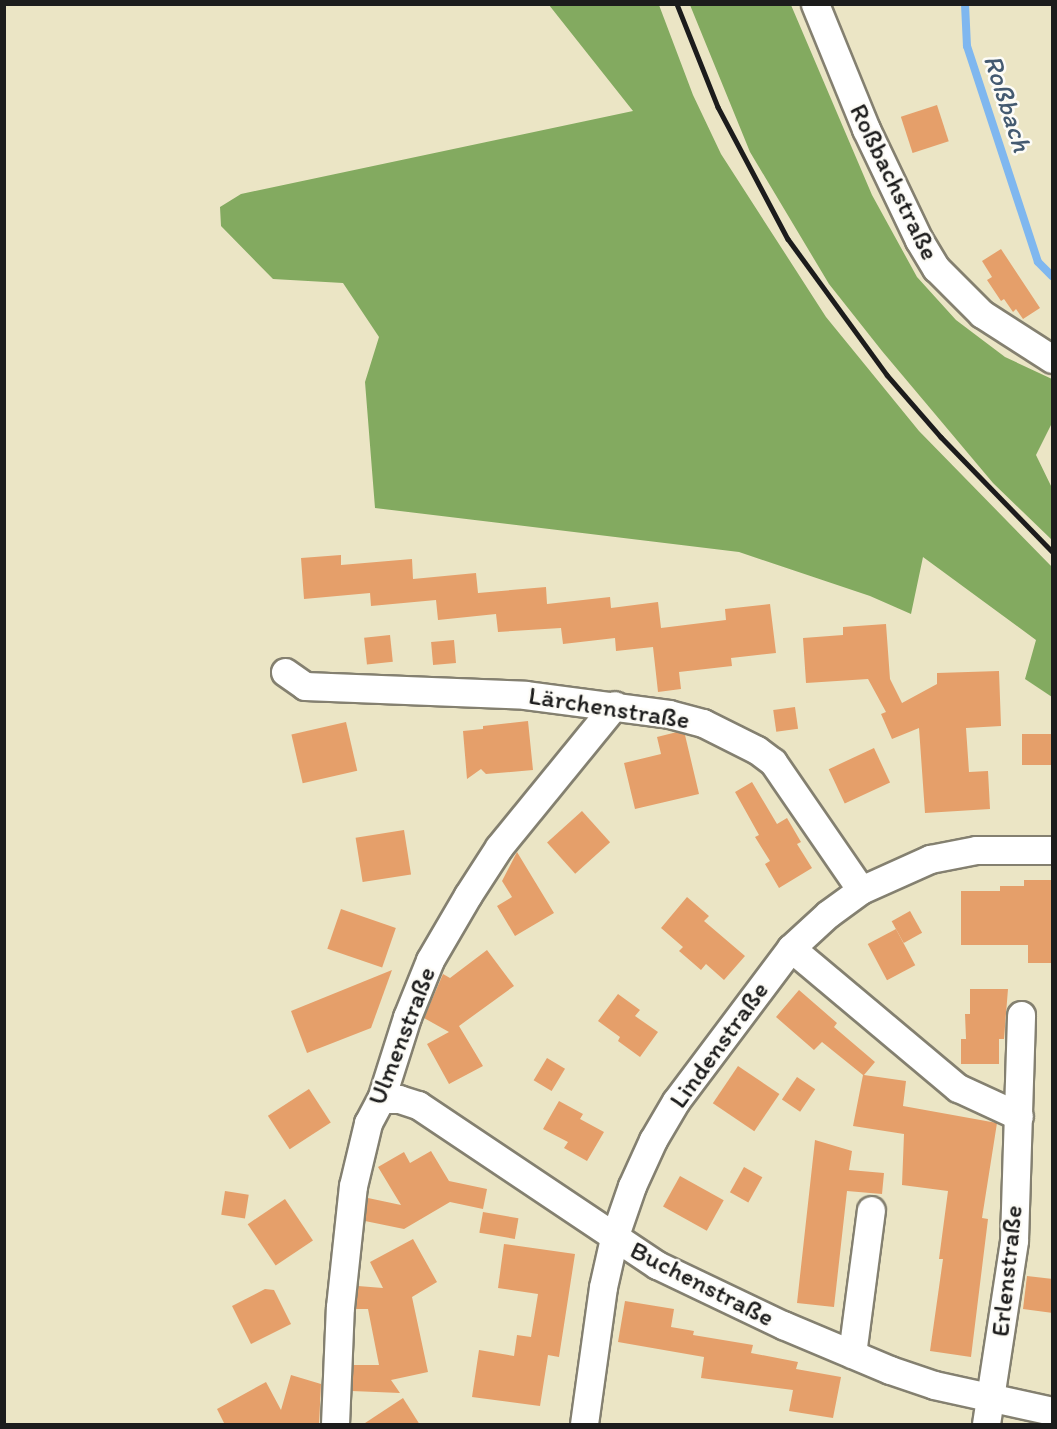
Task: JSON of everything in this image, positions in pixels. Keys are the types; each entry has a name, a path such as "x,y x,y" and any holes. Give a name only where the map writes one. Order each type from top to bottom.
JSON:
{"street":[{"name":"Roßbachstraße","path":"815,4 850,91 919,240 936,268 982,314 1053,358"},
{"name":"Lärchenstraße","path":"285,672 305,686 525,695 615,705 669,714 703,723 757,750 773,762 861,890"},
{"name":"Ulmenstraße","path":"335,1425 340,1307 353,1186 368,1123 381,1098 407,1017 430,960 468,894 499,847 615,705"},
{"name":"Lindenstraße","path":"584,1425 595,1338 614,1238 636,1177 653,1140 676,1101 791,948 828,914 861,890 930,859 976,850 1053,850"},
{"path":"791,948 958,1088 1018,1116"},
{"name":"Erlenstraße","path":"986,1425 1014,1240 1021,1015"},
{"name":"Buchenstraße","path":"381,1098 399,1099 418,1105 614,1238 657,1265 717,1294 852,1354 934,1385 1053,1411"},
{"path":"852,1354 871,1210"}],"green space":[{"path":"549,5 659,5 693,95 721,154 826,317 919,431 1052,567 1052,697 1025,679 1036,640 923,557 911,614 870,596 739,552 375,508 365,382 379,337 343,283 273,279 221,226 220,207 241,194 633,111"},
{"path":"690,5 791,5 872,195 917,277 956,320 1005,357 1052,379 1052,423 1036,455 1052,488 1052,540 993,483 829,284 750,152"}],"building":[{"path":"937,105 949,141 913,153 901,117"},
{"path":"1001,249 1040,308 1023,319 1016,309 1013,312 1004,299 1001,301 987,280 992,277 982,261"},
{"path":"341,555 341,565 412,559 413,579 476,573 478,593 546,587 547,604 610,597 611,608 658,602 661,628 726,620 725,609 770,604 776,653 731,658 732,666 679,672 681,689 658,692 653,647 616,651 615,638 563,644 561,628 498,632 496,614 438,620 436,600 371,606 370,593 304,599 301,558"},
{"path":"886,624 890,679 902,703 937,684 937,673 999,671 1001,726 966,728 969,772 988,771 990,809 925,813 919,728 892,739 881,714 886,712 868,679 806,683 803,638 843,635 843,627"},
{"path":"390,635 393,662 367,665 364,638"},
{"path":"454,640 456,663 433,665 431,642"},
{"path":"795,707 798,729 776,732 773,710"},
{"path":"528,721 533,770 486,774 481,769 467,779 463,731 483,729 483,726"},
{"path":"346,722 357,771 303,783 291,735"},
{"path":"677,732 685,735 699,794 635,809 624,763 661,754 657,737"},
{"path":"1022,734 1052,734 1052,765 1022,765"},
{"path":"874,748 890,782 845,804 829,769"},
{"path":"752,782 777,824 787,818 801,842 797,844 812,868 779,888 765,864 770,861 755,837 759,835 735,792"},
{"path":"582,811 610,842 575,874 547,842"},
{"path":"404,830 411,874 363,882 356,838"},
{"path":"517,852 554,913 515,936 497,906 512,897 502,881"},
{"path":"1024,880 1053,880 1053,963 1028,963 1028,945 961,945 961,891 1000,891 1000,886 1024,886"},
{"path":"687,897 709,916 704,921 745,956 724,980 706,964 701,970 679,951 683,947 661,928"},
{"path":"341,909 396,928 382,968 327,949"},
{"path":"910,911 922,933 904,943 892,921"},
{"path":"896,929 915,965 887,980 868,944"},
{"path":"487,950 514,986 459,1026 483,1066 449,1084 427,1044 449,1032 424,1018 443,974 450,978"},
{"path":"392,970 371,1028 307,1053 291,1011"},
{"path":"970,989 1008,989 1004,1039 999,1039 999,1064 961,1064 961,1039 966,1039 965,1014 970,1014"},
{"path":"799,990 837,1023 834,1027 875,1062 864,1075 906,1081 903,1106 997,1123 982,1218 988,1219 971,1357 930,1351 943,1259 939,1259 948,1191 902,1185 904,1134 853,1126 863,1075 822,1042 814,1050 776,1017"},
{"path":"618,994 640,1010 635,1016 658,1032 640,1057 618,1041 620,1037 598,1021"},
{"path":"547,1058 565,1069 552,1091 534,1080"},
{"path":"738,1066 779,1094 754,1131 713,1103"},
{"path":"797,1077 815,1089 800,1112 782,1099"},
{"path":"309,1089 331,1123 290,1149 268,1116"},
{"path":"559,1101 583,1114 580,1119 604,1132 587,1161 564,1148 568,1142 543,1129"},
{"path":"815,1140 852,1151 849,1170 884,1173 882,1194 847,1191 834,1307 797,1303"},
{"path":"431,1151 449,1181 487,1189 483,1209 450,1202 404,1229 365,1221 368,1198 401,1205 378,1167 404,1152 410,1163"},
{"path":"744,1167 762,1177 748,1203 730,1192"},
{"path":"680,1176 724,1200 707,1231 663,1207"},
{"path":"225,1191 249,1195 245,1218 221,1215"},
{"path":"285,1199 313,1240 276,1266 248,1224"},
{"path":"483,1212 518,1218 515,1239 479,1233"},
{"path":"413,1239 437,1282 412,1297 428,1372 391,1380 400,1393 352,1391 353,1365 379,1365 368,1309 356,1309 358,1286 383,1288 370,1262"},
{"path":"504,1244 575,1254 559,1357 548,1355 540,1406 472,1397 479,1350 514,1356 517,1335 531,1337 538,1294 498,1288"},
{"path":"1027,1276 1053,1279 1053,1313 1023,1309"},
{"path":"265,1289 274,1290 291,1324 251,1344 232,1306"},
{"path":"625,1301 674,1309 671,1327 694,1331 693,1335 753,1345 751,1353 798,1362 796,1369 841,1377 833,1418 789,1411 793,1390 701,1378 704,1357 618,1342"},
{"path":"291,1375 321,1384 319,1425 225,1425 217,1409 266,1382 281,1410"},
{"path":"403,1398 420,1425 362,1425"}],"waterway":[{"name":"Roßbach","path":"965,4 967,46 1038,262 1052,276"}],"railway":[{"path":"677,4 718,107 788,239 887,375 941,437 1052,551"}]}
